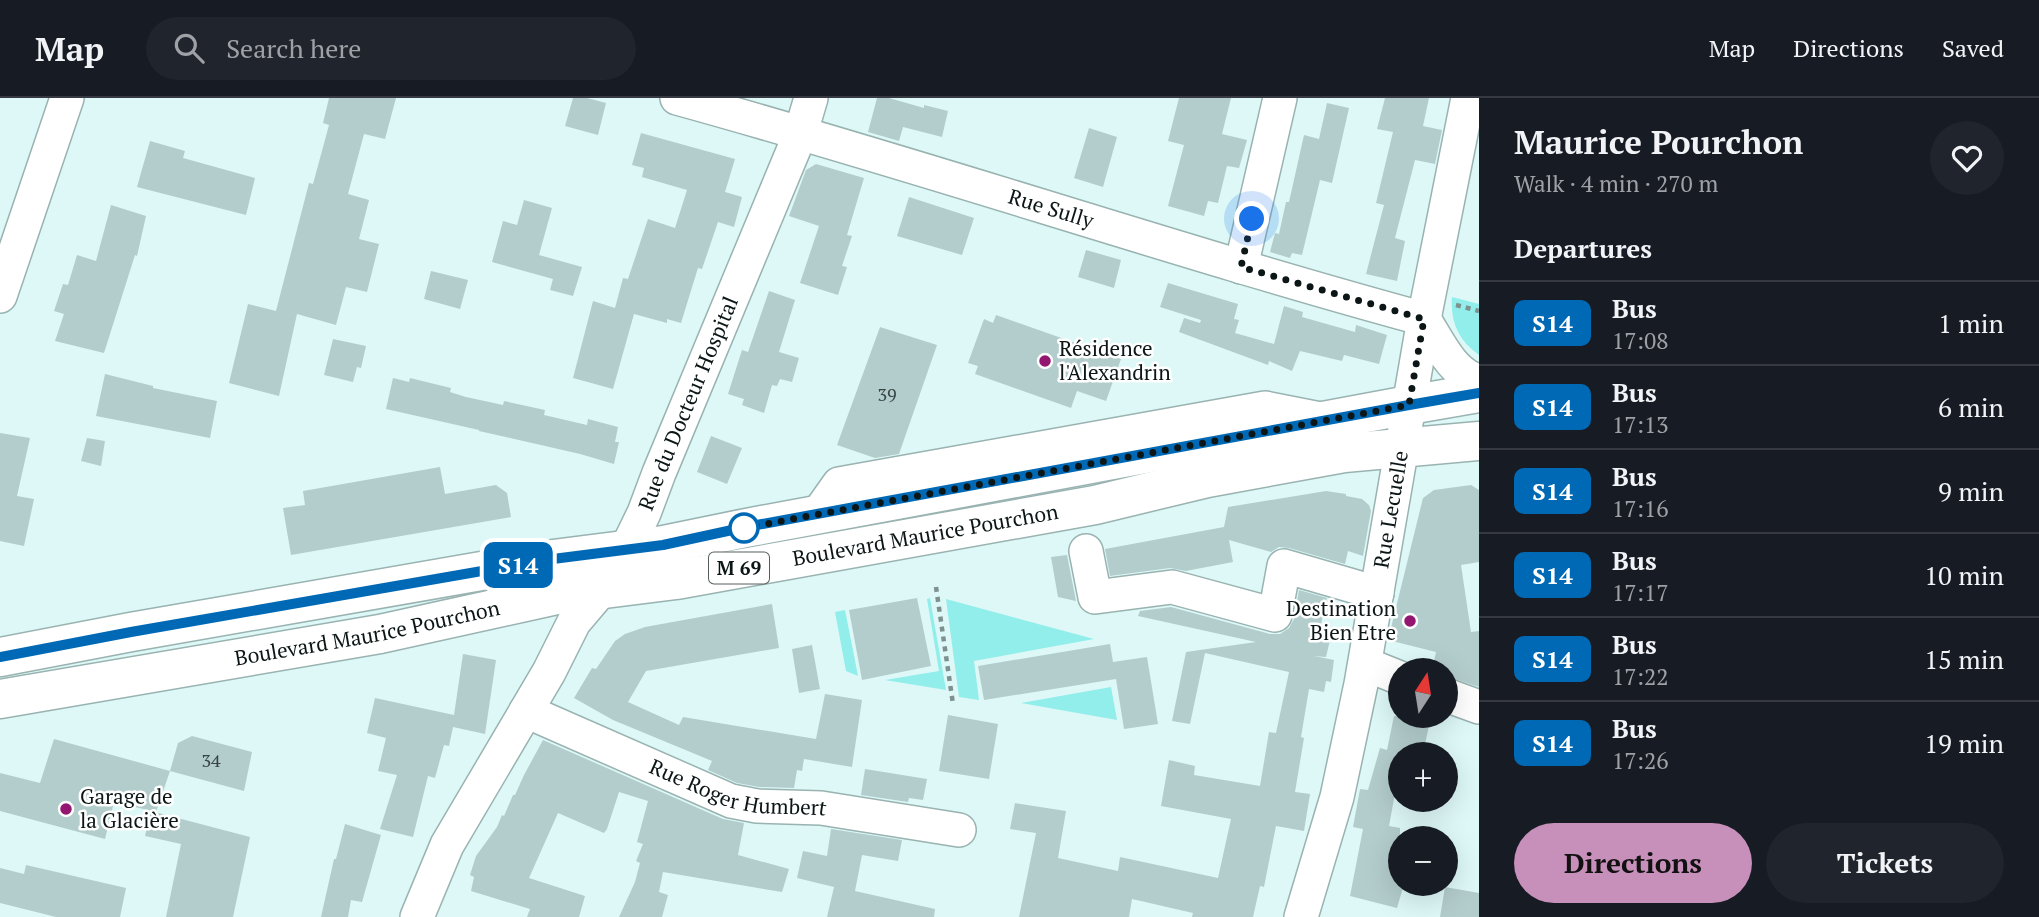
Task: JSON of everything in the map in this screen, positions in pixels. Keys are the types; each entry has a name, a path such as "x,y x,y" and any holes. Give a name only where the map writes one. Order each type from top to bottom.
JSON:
{"main road":[{"name":"Boulevard Maurice Pourchon","path":"0,657 518,565 663,545 1479,393"},
{"name":"Boulevard Maurice Pourchon","path":"0,699 380,634 556,595 676,580 1095,505 1207,478 1303,460 1344,453 1479,441"}],"street":[{"path":"0,296 67,98"},
{"name":"Rue Sully","path":"677,98 801,132 1241,267 1424,319"},
{"name":"Rue du Docteur Hospital","path":"417,917 447,845 526,711 574,622 602,590 644,513 801,132 811,98"},
{"path":"1241,267 1280,98"},
{"name":"Rue Lecuelle","path":"1301,917 1337,797 1365,664 1424,319 1470,111"},
{"path":"1424,319 1450,361 1472,380 1479,381"},
{"path":"1086,551 1095,597 1172,587 1275,615 1284,566 1377,593"},
{"path":"1365,664 1388,673"},
{"path":"1458,699 1479,707"},
{"name":"Rue Roger Humbert","path":"526,711 731,801 757,806 821,808 958,830"}],"path":[{"path":"936,587 953,704"}],"shaded area":[{"path":"1452,297 1479,304 1479,355 1466,344 1457,330"},
{"path":"930,598 946,690 885,680 939,671 927,599"},
{"path":"946,599 1094,639 974,661 979,700 959,697"},
{"path":"845,610 858,676 846,671 835,612"},
{"path":"1111,687 1117,720 1021,703"}],"building":[{"path":"329,98 396,98 385,139 364,134 348,194 369,200 359,239 379,244 367,292 346,287 336,325 297,314 279,396 229,383 248,304 276,311 309,183 313,184 329,125 323,123"},
{"path":"573,98 606,103 598,135 565,126"},
{"path":"877,98 889,98 924,108 924,105 948,111 942,137 903,127 899,141 868,132"},
{"path":"1179,98 1231,98 1222,134 1247,140 1239,168 1227,166 1218,203 1208,201 1204,216 1168,206 1184,145 1168,141"},
{"path":"1385,98 1429,98 1423,126 1442,130 1435,164 1415,160 1395,238 1405,241 1397,281 1366,274 1384,205 1376,203 1393,132 1377,129"},
{"path":"1327,103 1349,108 1332,183 1320,180 1302,255 1292,253 1290,258 1270,252 1275,233 1279,234 1286,202 1289,202 1304,135 1319,139"},
{"path":"1089,128 1117,137 1103,187 1074,178"},
{"path":"641,133 735,159 725,192 742,197 734,227 718,222 702,269 698,268 681,323 667,319 667,323 634,314 613,389 573,378 593,301 615,308 623,278 628,279 648,219 675,228 687,190 642,177 644,168 632,165"},
{"path":"150,141 185,151 183,158 255,178 246,215 137,187"},
{"path":"816,164 864,178 847,235 852,236 842,266 847,267 838,295 800,283 819,226 789,216 806,170"},
{"path":"909,197 974,218 962,255 897,236"},
{"path":"524,200 552,208 539,255 582,267 573,296 550,290 553,279 492,262 503,221 517,225"},
{"path":"111,205 146,216 137,256 135,255 104,353 55,341 64,314 54,311 63,284 68,285 77,255 96,261"},
{"path":"1086,250 1121,260 1114,288 1078,277"},
{"path":"431,271 468,280 460,309 424,299"},
{"path":"1168,283 1238,304 1234,319 1239,320 1235,333 1274,344 1284,306 1303,312 1302,317 1355,332 1356,325 1387,335 1379,364 1344,355 1342,361 1300,351 1292,371 1269,361 1268,365 1179,332 1184,318 1200,323 1201,320 1160,307"},
{"path":"769,291 795,300 779,352 799,358 792,382 780,379 777,386 772,385 764,413 742,405 744,399 728,394 742,350 748,352"},
{"name":"Résidence l'Alexandrin","path":"996,315 1121,359 1106,401 1077,391 1071,408 975,374 978,366 968,363 984,319 993,323"},
{"path":"880,327 937,345 899,454 875,458 837,445"},
{"path":"333,339 366,346 361,368 357,367 353,382 324,375"},
{"path":"105,374 153,388 217,401 210,438 96,416"},
{"path":"393,378 409,382 410,378 451,388 450,392 503,405 504,401 545,410 544,415 587,425 588,419 618,427 615,442 619,442 614,464 386,409"},
{"path":"0,433 30,438 17,496 34,499 24,546 0,541"},
{"path":"711,436 742,448 727,484 697,472"},
{"path":"87,438 105,441 101,466 81,461"},
{"path":"440,467 445,494 496,485 507,493 511,517 291,555 283,508 305,505 303,491"},
{"path":"1471,485 1479,490 1479,562 1461,565 1471,632 1479,631 1479,687 1458,680 1458,658 1435,658 1436,652 1388,640 1423,498 1434,490"},
{"path":"1326,491 1362,499 1371,511 1363,556 1348,551 1345,564 1289,548 1279,547 1271,552 1229,540 1233,562 1186,571 1170,568 1110,576 1105,549 1224,527 1228,507"},
{"path":"1067,555 1076,601 1058,597 1051,557"},
{"path":"1299,590 1327,598 1318,637 1330,640 1326,657 1314,656 1334,660 1331,682 1326,681 1324,692 1309,689 1295,792 1310,794 1304,831 1276,826 1264,887 1260,886 1253,917 1192,917 1193,913 1132,899 1129,917 1019,917 1036,833 1010,829 1015,803 1066,811 1058,858 1118,871 1120,857 1218,878 1231,819 1161,806 1169,760 1195,766 1194,775 1260,786 1269,732 1276,733 1289,672 1205,653 1190,724 1172,721 1186,652 1256,642 1138,616 1140,611 1171,607 1270,634 1280,634 1289,628 1294,619"},
{"path":"917,598 931,666 862,680 849,610"},
{"path":"772,604 779,648 646,671 628,702 679,725 683,717 816,739 825,694 862,700 852,767 804,759 802,771 797,770 794,788 737,783 708,770 712,761 613,720 574,698 592,668 596,669 615,641 625,634 645,627"},
{"path":"1110,644 1113,662 1147,657 1158,724 1124,729 1116,679 984,700 978,666"},
{"path":"812,645 820,689 799,693 792,649"},
{"path":"463,654 496,660 485,734 453,727 449,746 444,745 435,778 428,776 413,837 380,829 397,775 378,771 386,738 367,733 375,698 454,715"},
{"path":"948,715 998,724 989,779 939,771"},
{"path":"1392,728 1428,728 1426,742 1389,742"},
{"path":"192,736 252,752 244,791 170,771 178,743"},
{"path":"54,739 170,771 156,812 114,802 105,839 0,811 0,773 40,783"},
{"path":"543,740 723,819 744,823 738,855 789,869 782,892 663,872 659,892 668,895 662,917 619,917 635,882 640,863 636,861 643,844 637,842 648,801 619,792 604,833 558,813 529,878 585,896 579,917 527,917 530,909 471,891 474,877 470,875 476,856 497,827 502,815 504,816"},
{"path":"1388,745 1388,812 1392,812 1388,826 1388,896 1400,896 1397,908 1350,896 1363,829 1353,827 1360,789 1368,790 1380,748 1387,750"},
{"path":"865,769 927,779 923,800 909,798 908,802 861,795"},
{"path":"151,811 250,837 233,917 166,917 181,844 145,836"},
{"path":"345,824 381,835 362,902 351,900 348,917 321,917 334,859"},
{"path":"831,829 902,840 898,861 862,855 855,891 935,909 934,917 827,917 834,887 797,878 803,851 827,856"},
{"path":"26,865 126,888 120,917 56,917 0,903 0,868 24,874"},
{"path":"1458,889 1479,893 1479,917 1440,917 1444,896 1458,896"}],"bus line":[{"name":"S14","path":"0,657 545,560 663,545 746,527 1479,393"}],"place":[{"name":"Résidence l'Alexandrin","path":"1045,361"},
{"name":"Destination Bien Etre","path":"1410,621"},
{"name":"Garage de la Glacière","path":"66,809"}],"route":[{"path":"744,528 1409,405 1424,319 1241,267 1252,219"}]}
